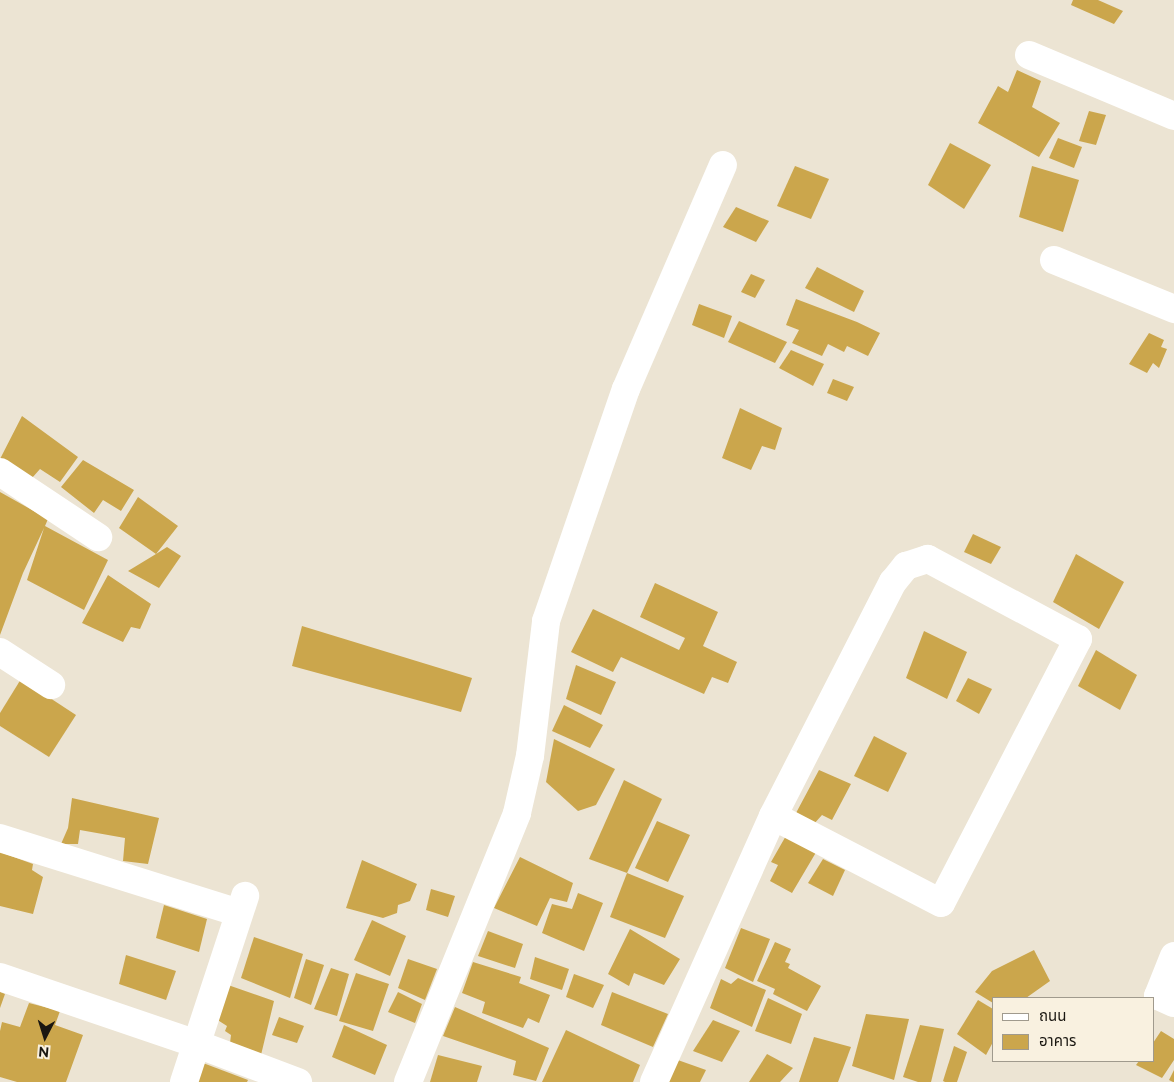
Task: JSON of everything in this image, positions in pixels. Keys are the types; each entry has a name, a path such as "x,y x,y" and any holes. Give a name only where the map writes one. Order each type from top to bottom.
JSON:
{"street":[{"path":"1029,55 1174,116"},
{"path":"408,1082 517,813 530,756 546,621 565,565 626,389 723,165"},
{"path":"1054,260 1174,309"},
{"path":"0,472 98,537"},
{"path":"654,1082 773,816 892,582 906,566 928,558 1078,639 941,904 773,816"},
{"path":"0,652 52,685"},
{"path":"0,838 242,904 184,1082"},
{"path":"1174,956 1158,996 1174,1003"},
{"path":"0,977 197,1044 298,1082"}],"building":[{"path":"1073,0 1098,0 1123,11 1114,24 1071,5"},
{"path":"1017,70 1041,81 1032,107 1060,123 1039,157 978,123 998,86 1008,92"},
{"path":"1089,111 1106,115 1096,145 1079,141"},
{"path":"1058,138 1082,147 1074,168 1049,158"},
{"path":"950,143 991,165 964,209 928,185"},
{"path":"795,166 829,179 811,219 777,206"},
{"path":"1032,166 1079,180 1063,232 1019,217"},
{"path":"736,207 769,221 756,242 723,227"},
{"path":"817,267 864,291 854,312 805,288"},
{"path":"751,274 765,280 755,298 741,292"},
{"path":"796,299 857,322 880,333 868,356 847,346 844,352 828,344 822,356 792,343 799,330 786,325"},
{"path":"699,304 732,316 724,338 692,325"},
{"path":"739,321 787,342 775,363 728,342"},
{"path":"1149,333 1164,340 1161,347 1167,349 1159,368 1153,363 1147,373 1129,364"},
{"path":"791,350 824,364 813,386 779,368"},
{"path":"833,379 854,387 847,401 827,393"},
{"path":"740,408 782,428 775,450 762,446 751,470 722,458"},
{"path":"22,416 78,457 60,482 40,469 32,478 0,459"},
{"path":"83,460 134,490 121,511 103,500 94,513 61,487"},
{"path":"0,492 48,519 45,526 108,560 84,610 27,580 44,528 23,573 0,635"},
{"path":"138,497 178,526 156,554 119,528"},
{"path":"973,534 1001,547 991,564 964,552"},
{"path":"167,547 181,556 159,588 128,571"},
{"path":"1076,554 1124,582 1099,629 1053,602"},
{"path":"108,575 151,604 140,629 131,627 123,642 82,623"},
{"path":"655,583 718,612 703,646 737,662 728,683 712,677 704,694 621,657 613,672 571,652 593,609 679,650 685,638 640,617"},
{"path":"302,626 472,678 461,712 292,666"},
{"path":"924,631 967,652 947,699 906,678"},
{"path":"1096,650 1137,675 1120,710 1078,686"},
{"path":"576,665 616,682 601,715 566,699"},
{"path":"968,678 992,689 979,714 956,701"},
{"path":"21,679 76,715 49,757 0,726 0,713"},
{"path":"564,705 603,725 590,748 552,731"},
{"path":"874,736 907,753 888,792 854,776"},
{"path":"554,739 615,769 596,805 578,811 546,782"},
{"path":"819,770 851,784 832,820 822,815 813,825 796,813"},
{"path":"624,780 662,799 627,873 589,859"},
{"path":"72,798 159,818 148,864 123,861 125,838 80,830 78,844 61,844 68,828"},
{"path":"657,821 690,835 668,882 635,868"},
{"path":"787,834 818,849 792,893 770,881 778,865 771,862"},
{"path":"0,852 33,864 32,870 43,877 33,914 0,906"},
{"path":"520,857 573,883 567,902 550,898 537,926 494,908"},
{"path":"823,859 845,870 833,896 808,883"},
{"path":"362,860 417,884 410,901 398,905 397,913 383,918 346,908"},
{"path":"627,873 684,896 665,938 610,917"},
{"path":"431,889 455,896 448,917 426,910"},
{"path":"578,893 603,903 584,951 542,933 552,904 572,909"},
{"path":"164,905 207,919 199,952 156,938"},
{"path":"372,920 406,936 390,976 354,960"},
{"path":"741,928 770,939 753,982 725,968"},
{"path":"630,929 680,959 664,985 634,973 629,986 608,974"},
{"path":"488,931 523,944 515,968 478,956"},
{"path":"254,937 303,954 290,998 241,978"},
{"path":"775,942 791,949 785,962 790,964 788,968 821,986 807,1011 773,994 775,989 757,981"},
{"path":"1034,950 1050,981 1027,997 992,997 992,1002 975,992 992,971"},
{"path":"126,955 176,971 166,1000 119,984"},
{"path":"535,957 569,969 562,990 530,979"},
{"path":"306,959 324,965 311,1005 294,998"},
{"path":"408,959 437,969 425,1000 398,988"},
{"path":"473,962 521,977 519,983 550,995 539,1023 528,1018 523,1028 482,1013 485,1002 462,993"},
{"path":"331,968 349,974 337,1016 314,1009"},
{"path":"356,973 389,984 373,1031 339,1021"},
{"path":"574,974 604,985 593,1008 566,997"},
{"path":"738,978 766,990 752,1027 710,1008 721,979 731,984"},
{"path":"228,985 274,1001 261,1055 230,1043 231,1035 225,1031 227,1026 216,1019"},
{"path":"0,992 5,994 0,1008"},
{"path":"398,992 422,1004 415,1023 388,1012"},
{"path":"612,992 668,1014 653,1047 601,1025"},
{"path":"768,998 802,1014 791,1044 755,1031"},
{"path":"978,1000 992,1008 992,1044 986,1055 957,1034"},
{"path":"29,1003 60,1011 55,1025 83,1035 66,1082 17,1082 0,1077 0,1031 2,1022 20,1027"},
{"path":"455,1007 549,1048 536,1081 513,1075 516,1061 443,1036"},
{"path":"866,1014 909,1019 894,1080 852,1066"},
{"path":"279,1017 304,1026 297,1043 272,1035"},
{"path":"713,1020 740,1031 722,1062 693,1051"},
{"path":"344,1025 387,1045 375,1075 332,1057"},
{"path":"920,1025 944,1029 931,1082 918,1082 903,1077"},
{"path":"566,1030 640,1065 633,1082 542,1082"},
{"path":"1161,1031 1174,1039 1174,1060 1162,1078 1136,1065 1138,1062 1154,1062 1154,1042"},
{"path":"814,1037 851,1047 838,1082 799,1082"},
{"path":"954,1046 967,1052 957,1082 945,1082 943,1081"},
{"path":"767,1054 793,1068 780,1082 749,1082"},
{"path":"438,1055 482,1066 477,1082 430,1082"},
{"path":"675,1059 706,1070 700,1082 665,1082"},
{"path":"203,1063 248,1080 247,1082 197,1082"},
{"path":"1174,1070 1174,1082 1173,1082 1169,1080"}]}
